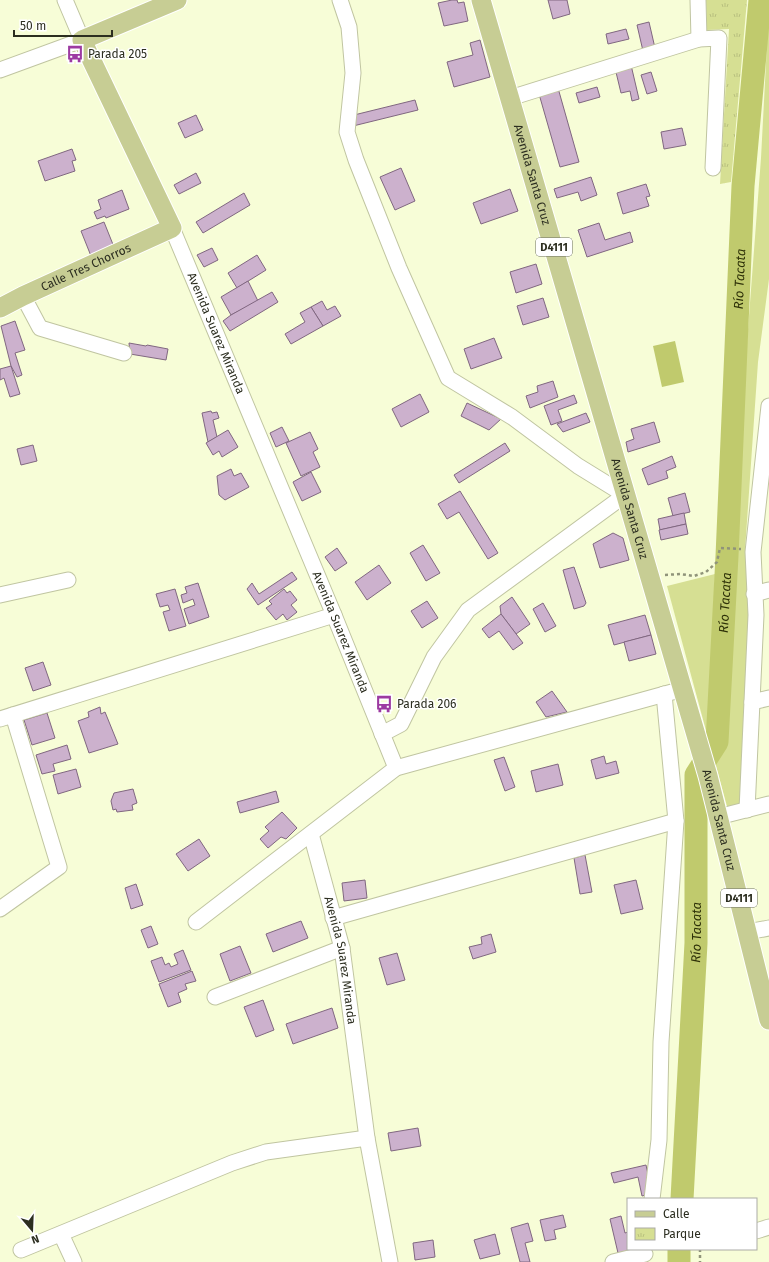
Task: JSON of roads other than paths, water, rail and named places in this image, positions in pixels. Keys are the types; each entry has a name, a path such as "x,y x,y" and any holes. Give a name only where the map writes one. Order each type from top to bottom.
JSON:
{"main road":[{"path":"82,40 177,0"},
{"name":"Avenida Santa Cruz","path":"481,0 708,776 747,932 767,1001 769,1020"},
{"name":"Avenida Suarez Miranda","path":"82,40 172,228"},
{"name":"Calle Tres Chorros","path":"0,308 172,228"}],"street":[{"name":"Avenida Suarez Miranda","path":"65,0 82,40"},
{"path":"340,0 349,27 353,73 347,132 356,160 399,268 448,378 512,417 578,466 625,495 468,610 434,657 401,724 382,734"},
{"path":"698,0 699,39"},
{"path":"510,98 699,39 720,38 713,168"},
{"path":"0,70 82,40"},
{"name":"Avenida Suarez Miranda","path":"172,228 334,615 396,768"},
{"path":"23,296 40,328 124,353"},
{"path":"747,810 756,615 753,552 769,406"},
{"path":"0,595 68,580"},
{"path":"754,594 769,590"},
{"path":"0,909 59,867 6,717 334,615"},
{"path":"196,922 396,768 683,689"},
{"path":"652,1198 659,1140 661,1042 676,822 664,694"},
{"path":"752,702 769,698"},
{"path":"718,817 769,804"},
{"path":"333,918 676,822"},
{"name":"Avenida Suarez Miranda","path":"311,834 342,948 367,1138 390,1262"},
{"path":"747,932 769,928"},
{"path":"215,997 342,948"},
{"path":"22,1250 232,1163 259,1154 367,1138"},
{"path":"757,1231 769,1227"},
{"path":"61,1234 74,1262"},
{"path":"613,1262 645,1255"}],"waterway":[{"name":"Río Tacata","path":"682,1198 696,943 696,775 717,742 727,556 743,186 760,0"},
{"name":"Río Tacata","path":"679,1250 679,1262"}],"place":[{"name":"Parada 205","path":"75,54"},
{"name":"Parada 206","path":"384,704"}]}
